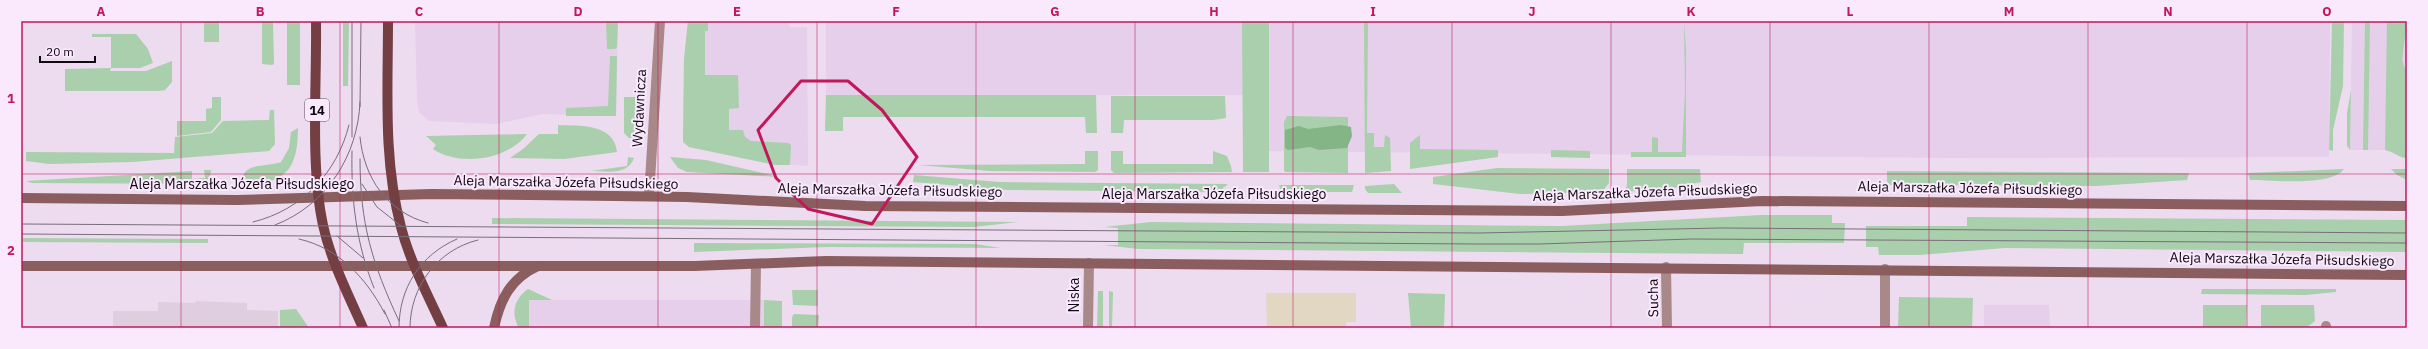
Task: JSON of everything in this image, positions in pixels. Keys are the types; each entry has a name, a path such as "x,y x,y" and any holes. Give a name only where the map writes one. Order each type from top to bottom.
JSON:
{"main road":[{"name":"14","path":"316,21 320,199 326,236 336,267 363,328"},
{"path":"388,21 388,129 394,196 401,227 414,265 443,328"},
{"name":"Aleja Marszałka Józefa Piłsudskiego","path":"21,198 320,199 431,194 648,196 865,206 1562,212 1762,201 2407,206"},
{"name":"Aleja Marszałka Józefa Piłsudskiego","path":"21,266 336,267 414,265 756,264 826,261 1666,267 2407,275"},
{"path":"494,328 501,302 512,284 528,271 540,265"}],"street":[{"name":"Wydawnicza","path":"648,196 660,21"},
{"name":"Niska","path":"1088,328 1089,263"},
{"path":"755,328 756,264"},
{"name":"Sucha","path":"1666,267 1667,328"},
{"path":"1885,269 1885,328"}],"highlighted area":[{"path":"801,81 848,81 882,110 917,157 872,224 808,209 776,178 758,130"}],"shaded area":[{"path":"415,21 618,21 616,116 542,114 497,124 429,121 419,112 417,100"},
{"path":"688,21 788,21 790,27 807,27 808,166 768,163 689,147 683,142 684,59"},
{"path":"826,21 2330,21 2329,157 1953,158 1269,151 1268,95 826,95"},
{"path":"2352,21 2407,21 2407,158 2403,158 2393,151 2350,150"},
{"path":"528,289 552,300 764,300 764,328 519,328 514,316 515,305 523,293"},
{"path":"1266,293 1356,293 1356,322 1346,322 1346,328 1267,328"},
{"path":"196,301 247,303 247,310 278,311 278,328 113,328 113,311 158,311 158,302 195,303"},
{"path":"1984,305 2049,305 2050,328 1984,328"}],"green space":[{"path":"204,21 219,21 219,42 204,42"},
{"path":"262,21 273,21 274,64 272,65 262,64"},
{"path":"287,21 300,21 300,85 287,85"},
{"path":"343,21 349,21 348,86 343,86"},
{"path":"606,21 618,21 617,47 615,49 607,49"},
{"path":"688,21 708,21 708,31 705,31 705,75 738,75 739,108 729,109 729,130 743,130 745,137 751,141 788,143 791,145 790,165 775,165 689,147 683,142 684,59"},
{"path":"1242,21 1269,21 1269,172 1243,172"},
{"path":"1364,21 1368,21 1367,133 1374,133 1374,147 1384,147 1385,135 1390,138 1391,171 1365,173"},
{"path":"1684,21 1686,49 1686,157 1631,157 1631,152 1652,152 1652,137 1658,138 1658,152 1682,152 1685,92"},
{"path":"2332,21 2344,21 2343,86 2333,130 2333,151 2329,150"},
{"path":"2365,21 2370,21 2368,150 2363,150"},
{"path":"2387,21 2407,21 2402,60 2407,74 2407,158 2385,150"},
{"path":"92,34 136,34 148,49 153,63 140,68 111,68 111,37 92,37"},
{"path":"610,56 617,56 616,116 566,116 566,108 608,106"},
{"path":"172,61 172,82 165,90 159,91 65,91 65,69 111,68 110,71 146,71"},
{"path":"2351,90 2350,150 2347,146 2347,113"},
{"path":"826,95 1096,95 1097,133 1086,133 1085,117 843,117 843,131 825,131"},
{"path":"1111,96 1225,96 1226,118 1213,120 1124,120 1123,133 1111,133"},
{"path":"212,97 221,97 221,120 211,132 177,136 177,121 206,121 206,109 212,108"},
{"path":"624,97 636,97 636,138 629,138 624,133"},
{"path":"270,110 274,110 275,144 269,151 132,162 49,164 26,161 26,152 174,153 175,137 212,133 223,121 269,120"},
{"path":"1287,116 1348,117 1348,173 1285,172 1284,122"},
{"path":"558,125 585,126 603,131 614,143 617,152 564,159 510,158 523,149 539,134 558,134"},
{"path":"1341,125 1351,127 1352,136 1347,148 1319,150 1310,147 1288,150 1285,148 1285,130 1299,126 1308,129"},
{"path":"298,128 295,155 286,172 278,178 268,182 241,184 242,177 245,172 250,169 281,162 289,148 291,132"},
{"path":"527,134 519,143 508,150 496,155 470,159 444,155 433,149 436,145 426,136"},
{"path":"1420,135 1420,149 1498,150 1498,157 1410,169 1410,143"},
{"path":"1551,150 1590,151 1590,158 1551,157"},
{"path":"1085,151 1098,151 1098,170 1095,172 990,171 918,165 1085,164"},
{"path":"1111,151 1123,151 1123,164 1213,164 1213,151 1227,156 1232,172 1114,173 1111,170"},
{"path":"628,157 634,158 627,168 622,170 610,172 591,171 627,166"},
{"path":"670,157 706,160 780,177 687,172 678,168"},
{"path":"1497,168 1609,169 1609,183 1602,192 1520,194 1433,184 1433,177"},
{"path":"1627,169 1700,169 1701,182 1680,187 1625,192 1627,184"},
{"path":"2344,169 2337,175 2327,178 2300,181 2250,180 2248,173"},
{"path":"2391,169 2407,169 2407,180 2397,175"},
{"path":"204,170 211,170 209,184 32,183 26,181 192,171 192,179 205,178"},
{"path":"1887,171 2189,173 2187,180 2097,186 1890,185 1887,181"},
{"path":"914,175 1000,182 1228,184 1222,189 1213,192 1008,190 913,182"},
{"path":"1394,184 1402,193 1368,193 1365,189 1365,186"},
{"path":"1279,185 1354,185 1352,192 1281,192"},
{"path":"1761,215 1832,215 1832,223 1845,223 1844,243 1744,243 1743,254 1138,249 1104,245 1118,245 1118,228 1104,227 1151,222 1562,226"},
{"path":"1967,217 2407,220 2407,252 2005,248 1920,255 1879,255 1878,247 1866,247 1866,226 1967,226"},
{"path":"492,218 1019,222 974,227 492,224"},
{"path":"21,238 208,239 208,243 21,242"},
{"path":"694,243 975,244 1001,248 827,247 694,252"},
{"path":"528,289 552,300 529,300 529,328 519,328 515,317 515,307 520,297"},
{"path":"2202,289 2336,289 2336,292 2306,295 2201,294"},
{"path":"792,290 818,290 818,306 793,305"},
{"path":"1098,291 1103,291 1103,328 1097,328"},
{"path":"1109,291 1113,292 1112,328 1109,328"},
{"path":"1408,293 1445,294 1444,328 1411,328"},
{"path":"1899,297 1973,298 1972,328 1898,328"},
{"path":"764,300 782,301 782,328 764,328"},
{"path":"2203,305 2247,305 2246,328 2203,328"},
{"path":"2261,305 2314,305 2315,321 2306,328 2261,328"},
{"path":"296,309 309,328 280,328 280,310"},
{"path":"794,314 819,315 818,328 792,328 792,317"}],"tram line":[{"path":"352,21 352,137"},
{"path":"360,107 361,21"},
{"path":"275,225 294,216 310,205 336,176 346,159 353,141 358,122 360,102"},
{"path":"253,222 287,209 302,199 315,187 336,159 349,125"},
{"path":"360,137 362,152 367,166 372,179 380,191 401,211 413,218 428,223"},
{"path":"352,151 352,186 356,221 363,254 374,288"},
{"path":"360,159 362,204 369,243 399,321"},
{"path":"362,184 377,207 401,226"},
{"path":"21,224 1479,233 1721,228 2407,233"},
{"path":"21,234 1479,244 1539,244 1691,239 2407,243"},
{"path":"337,236 363,258"},
{"path":"299,239 313,243 339,257 370,289 385,314"},
{"path":"399,328 403,299 414,274 432,254 457,239"},
{"path":"410,328 411,313 415,298 429,272 438,261 450,252 463,245 478,240"},
{"path":"384,310 392,328"}]}
